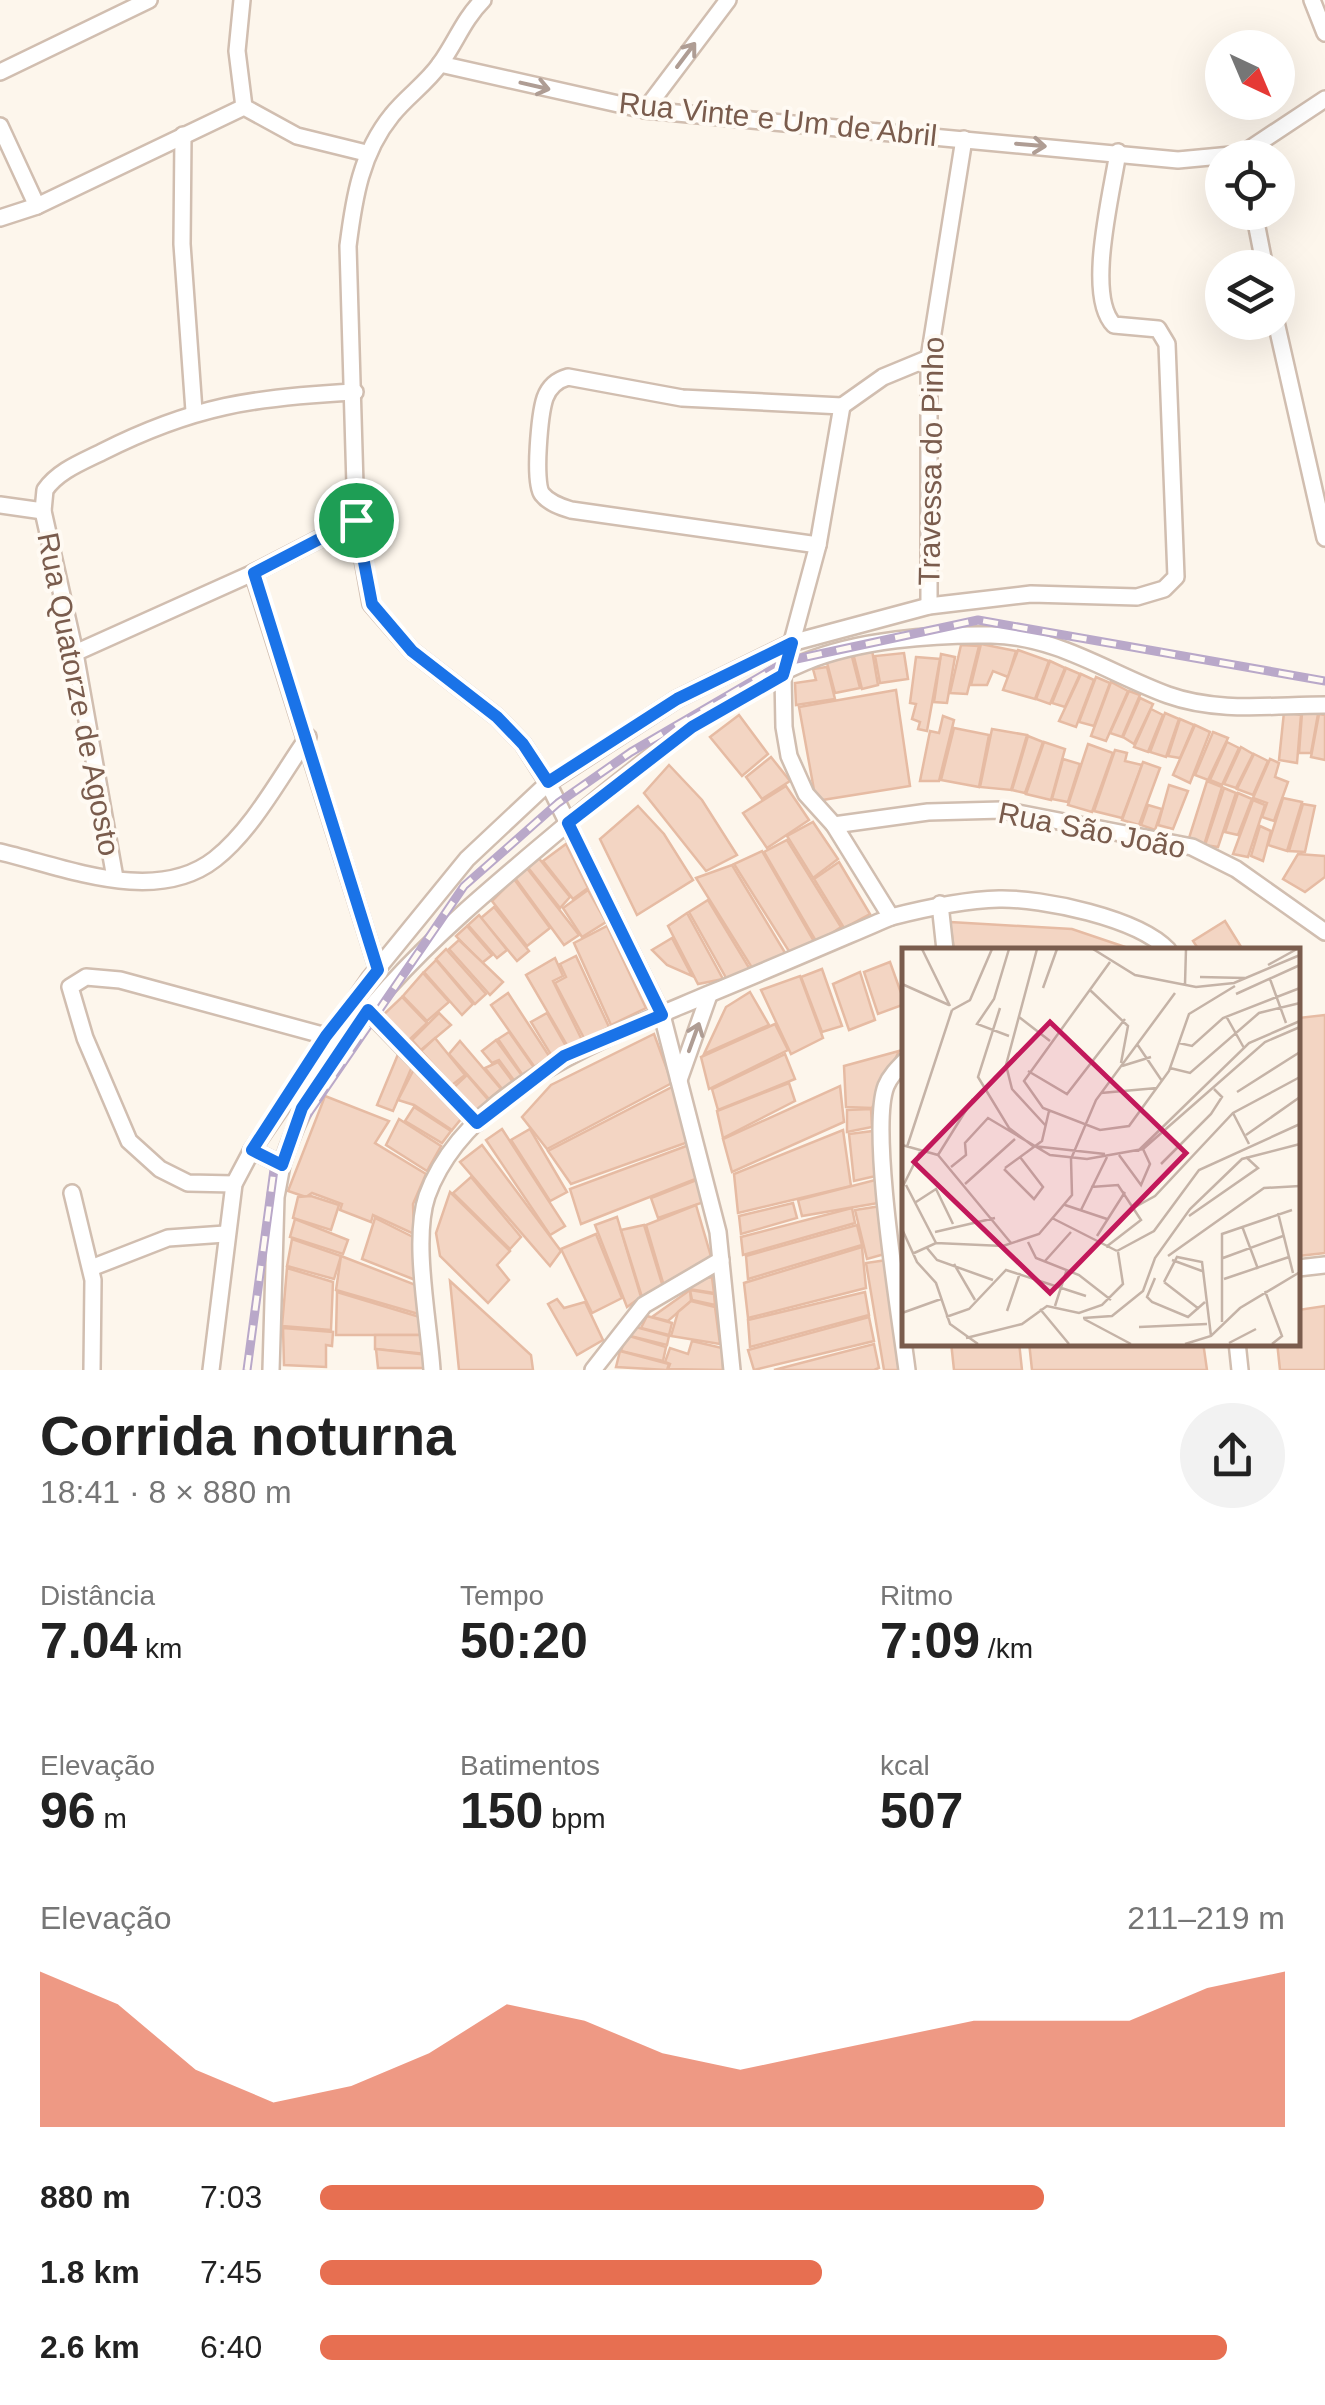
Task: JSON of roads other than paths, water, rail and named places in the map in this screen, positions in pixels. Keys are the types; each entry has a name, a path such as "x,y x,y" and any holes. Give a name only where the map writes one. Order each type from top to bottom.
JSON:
{"street":[{"path":"0,72 149,0"},
{"path":"242,0 236,51 244,107"},
{"path":"483,0 455,33 440,64 391,116 366,153 348,246 356,520 372,604 412,651 497,717 523,744 548,782 662,1015 712,1205 732,1370"},
{"path":"645,110 728,0"},
{"path":"1312,0 1325,33"},
{"name":"Rua Vinte e Um de Abril","path":"440,64 645,110 1178,160 1205,158"},
{"path":"1266,140 1325,99"},
{"path":"0,218 37,206 244,107"},
{"path":"244,107 297,136 366,153"},
{"path":"0,126 37,206"},
{"path":"183,135 182,244 194,411"},
{"name":"Travessa do Pinho","path":"929,606 928,358 964,139"},
{"path":"210,1370 224,1234 234,1184 252,1150 326,1036 467,859 548,782 677,699 792,643 929,606 1032,594 1138,597 1164,588 1176,577 1167,344 1158,329 1110,322 1099,291 1118,152"},
{"path":"1280,340 1325,538"},
{"path":"818,545 571,510 554,503 542,494 537,476 544,400 554,384 568,377 682,398 842,406 883,377 928,358"},
{"path":"0,505 43,510 48,485 70,468 194,411 282,396 355,392"},
{"path":"842,406 818,545 783,675 790,756 806,794 834,825 891,917"},
{"name":"Rua Quatorze de Agosto","path":"43,510 76,653 115,878"},
{"path":"76,653 254,573 356,520"},
{"path":"254,573 378,970"},
{"path":"271,1370 276,1197 282,1165 308,1098 368,1010 452,922 568,823 692,727 804,662 857,649 951,635 994,635 1057,646 1169,696 1194,702 1227,707 1325,705"},
{"path":"0,852 115,878 173,880 217,858 308,737"},
{"name":"Rua São João","path":"834,825 928,812 1002,810 1192,847 1236,868 1325,932"},
{"path":"432,1370 423,1214 438,1174 477,1123 564,1056 891,917 940,904 1001,898 1029,902 1138,929 1165,948"},
{"path":"940,904 945,948"},
{"path":"234,1184 188,1183 160,1168 129,1141 85,1038 70,986 86,977 120,980 326,1036"},
{"path":"678,1080 709,994"},
{"path":"368,1010 477,1123"},
{"path":"902,1065 886,1086 883,1111 887,1205 902,1329"},
{"path":"252,1150 282,1165"},
{"path":"72,1193 92,1268 96,1318 92,1370"},
{"path":"92,1268 168,1238 224,1234"},
{"path":"593,1370 644,1305 721,1260"},
{"path":"1300,1268 1325,1265"},
{"path":"904,1345 907,1370"},
{"path":"1236,1345 1240,1370"}],"railway":[{"path":"247,1370 275,1162 464,886 558,803 631,752 787,661 978,620 1325,681"}]}
